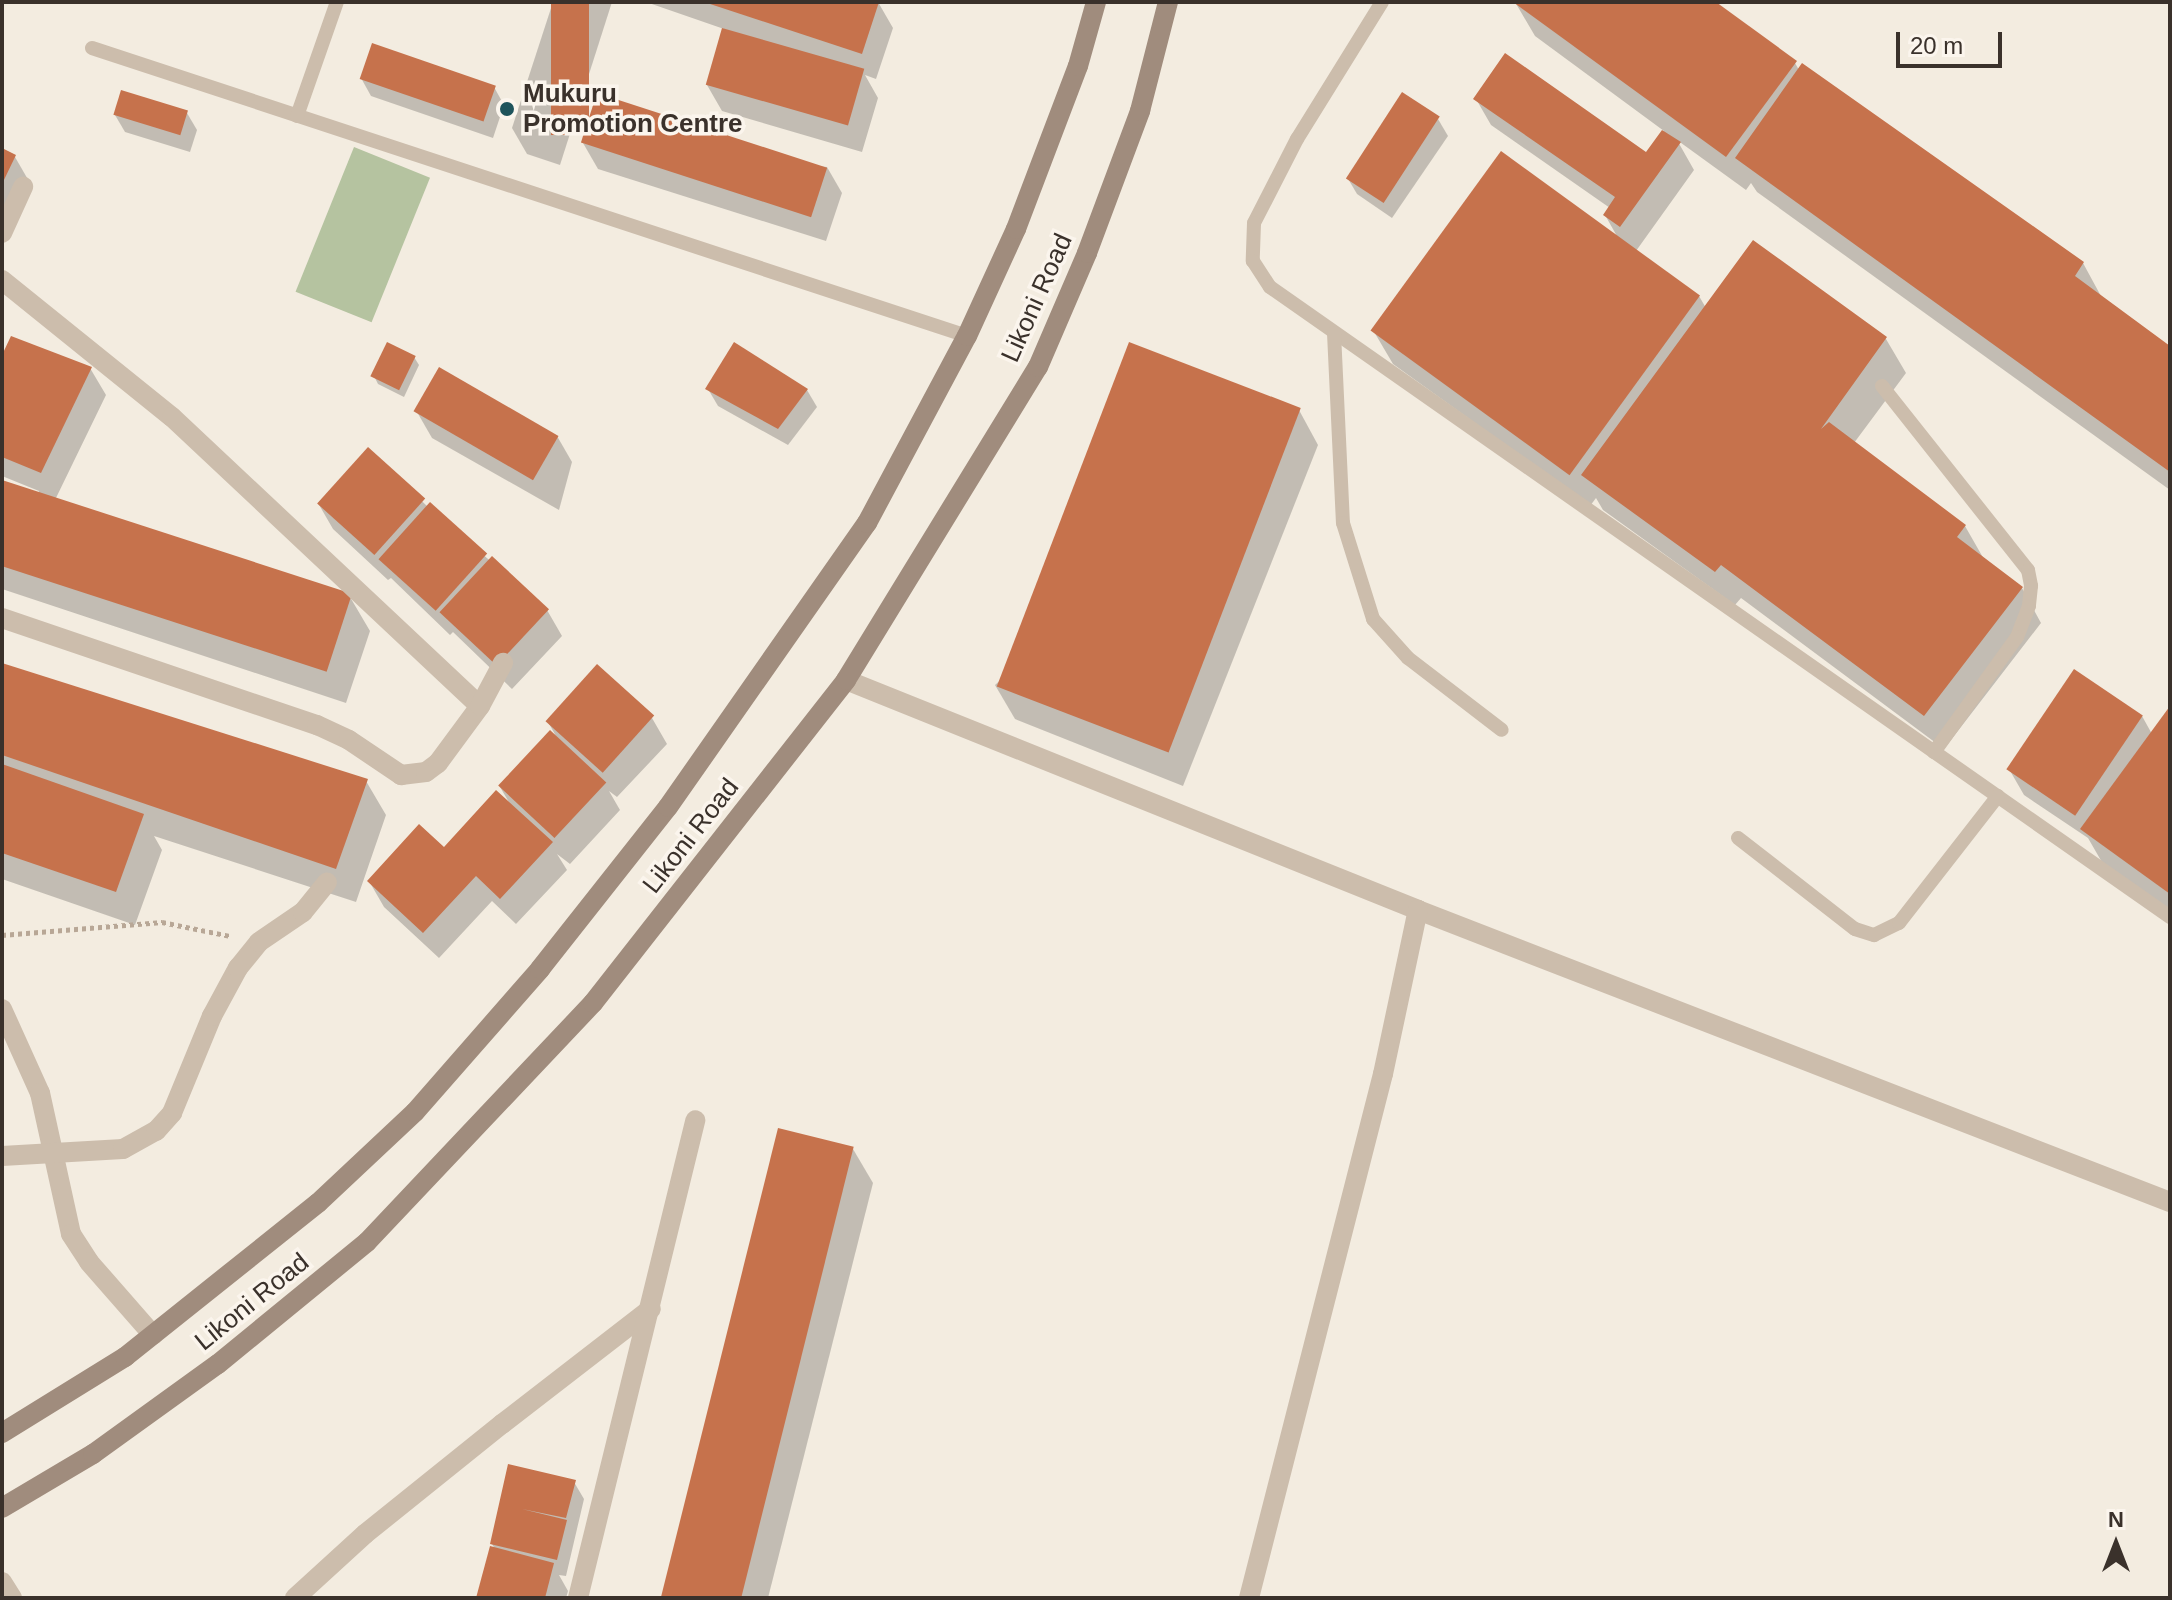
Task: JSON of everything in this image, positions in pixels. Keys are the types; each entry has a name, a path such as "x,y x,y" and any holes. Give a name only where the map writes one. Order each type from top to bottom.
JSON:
{"main road":[{"name":"Likoni Road","path":"2,1433 125,1357 318,1203 415,1112 540,969 668,807 859,536 967,336 1016,229 1078,66 1096,2"},
{"name":"Likoni Road","path":"2,1508 93,1454 218,1364 367,1242 593,1003 846,680 1038,367 1087,253 1140,111 1168,2"}],"street":[{"path":"2,233 23,187"},
{"path":"2,280 172,417 480,706"},
{"path":"2,618 317,725 349,740 401,775 426,772 438,763 480,706 503,663"},
{"path":"846,680 1418,910 2170,1202"},
{"path":"2,1156 123,1149 156,1131 172,1113 223,992 259,942 303,912 327,882"},
{"path":"1249,1598 1383,1074 1418,910"},
{"path":"2,1009 40,1093 71,1234 89,1262 153,1335"},
{"path":"578,1598 695,1120"},
{"path":"295,1598 365,1534 651,1309"},
{"path":"2,1582 12,1598"}],"lane":[{"path":"297,116 337,2"},
{"path":"1382,2 1297,139 1254,223 1253,261 1270,287 2170,917"},
{"path":"92,48 967,336"},
{"path":"1334,333 1343,523 1373,619 1408,658 1502,730"},
{"path":"1882,386 2028,570 2031,586 2029,606 2017,637 1934,752"},
{"path":"1738,838 1855,929 1874,935 1899,923 1998,796"}],"path":[{"path":"2,935 162,922 259,942"}],"green space":[{"path":"354,147 430,178 372,322 296,292"}],"building":[{"path":"551,2 589,2 589,135 551,135"},
{"path":"704,2 879,2 862,54"},
{"path":"1513,2 1716,2 1797,61 1726,157"},
{"path":"722,28 864,69 848,126 706,85"},
{"path":"372,43 496,86 483,122 360,79"},
{"path":"1505,53 1646,152 1662,130 1681,142 1620,227 1603,215 1615,197 1473,99"},
{"path":"1802,63 2084,262 2075,276 2170,346 2170,472 1735,158"},
{"path":"121,90 188,110 180,135 113,115"},
{"path":"1402,92 1440,117 1384,203 1346,178"},
{"path":"597,93 827,168 811,217 581,142"},
{"path":"2,148 16,155 2,184"},
{"path":"1501,151 1700,296 1570,475 1371,331"},
{"path":"1753,240 1887,337 1821,429 1829,422 1966,525 1957,537 2023,587 1924,716 1721,565 1715,572 1581,475"},
{"path":"11,336 92,367 41,473 2,457 2,355"},
{"path":"387,342 416,356 399,390 370,376"},
{"path":"734,342 808,389 778,429 705,389"},
{"path":"1129,342 1301,408 1169,752 997,686"},
{"path":"439,367 559,436 533,480 414,411"},
{"path":"368,447 425,499 374,555 317,503"},
{"path":"2,480 352,594 327,672 2,566"},
{"path":"430,502 487,554 436,611 378,559"},
{"path":"492,556 549,609 497,666 439,612"},
{"path":"2,663 368,779 336,869 2,755"},
{"path":"597,664 654,716 603,773 545,721"},
{"path":"2074,669 2143,715 2075,816 2006,769"},
{"path":"2170,706 2170,894 2080,829"},
{"path":"550,730 606,783 554,838 498,786"},
{"path":"2,764 144,814 116,892 2,853"},
{"path":"496,790 553,842 500,899 476,876 423,933 367,881 419,824 444,847"},
{"path":"778,1128 854,1147 741,1598 661,1598"},
{"path":"508,1464 576,1480 566,1518 522,1509 567,1520 557,1560 490,1544"},
{"path":"490,1546 554,1563 545,1598 476,1598"}],"place":[{"name":"Mukuru Promotion Centre","path":"507,109"}]}
